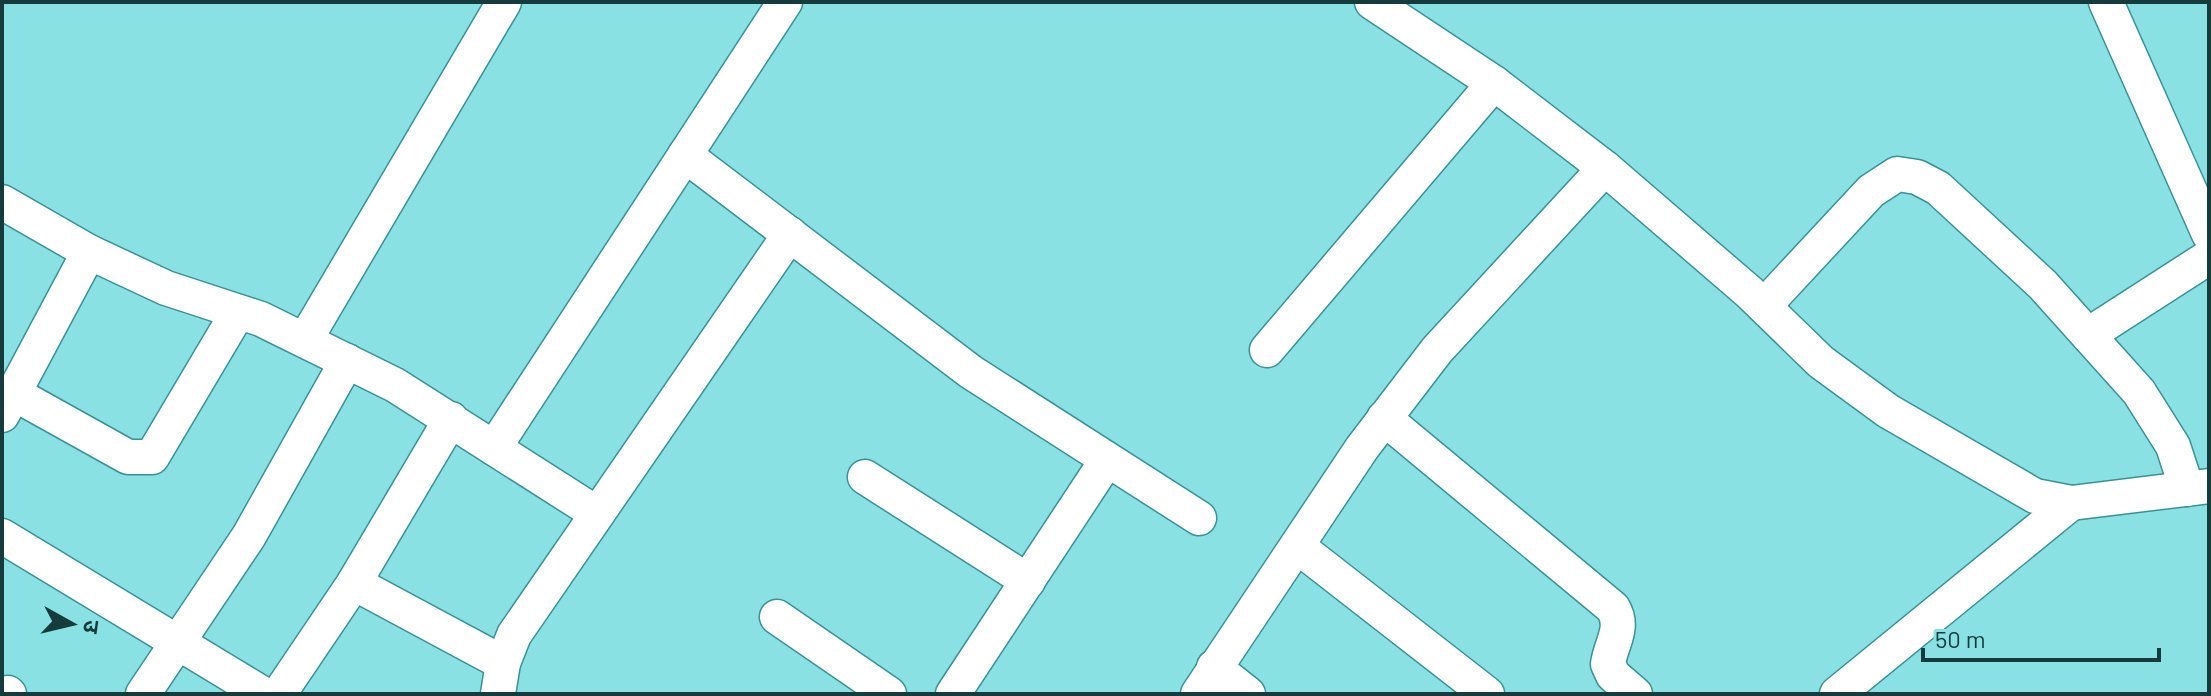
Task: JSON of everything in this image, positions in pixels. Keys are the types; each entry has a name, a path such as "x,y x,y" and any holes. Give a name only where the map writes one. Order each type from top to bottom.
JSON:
{"street":[{"path":"305,340 504,2"},
{"path":"494,448 785,2"},
{"path":"1372,2 1494,83 1605,168 1764,306 1821,362 1888,411 2035,496 2071,503 2198,488 2139,392 2043,285 1938,188 1917,177 1897,174 1871,191 1764,306"},
{"path":"2106,2 2209,234"},
{"path":"1267,350 1494,83"},
{"path":"685,155 971,372 1199,518"},
{"path":"1248,694 1206,681 1384,418 1437,350 1605,168"},
{"path":"2,202 89,252 166,288 238,312 347,361 451,419 596,513"},
{"path":"354,583 500,678 514,635 790,234"},
{"path":"89,252 8,404 128,457 152,457 160,448 238,312"},
{"path":"2088,335 2209,257"},
{"path":"143,694 249,536 347,361"},
{"path":"1384,418 1613,608 1619,619 1619,631 1608,664 1613,675 1635,694"},
{"path":"279,694 354,583 451,419"},
{"path":"953,694 1107,460"},
{"path":"865,477 1028,581"},
{"path":"1837,694 2071,503"},
{"path":"2,536 263,694"},
{"path":"1297,546 1487,694"},
{"path":"777,617 889,694"}]}
